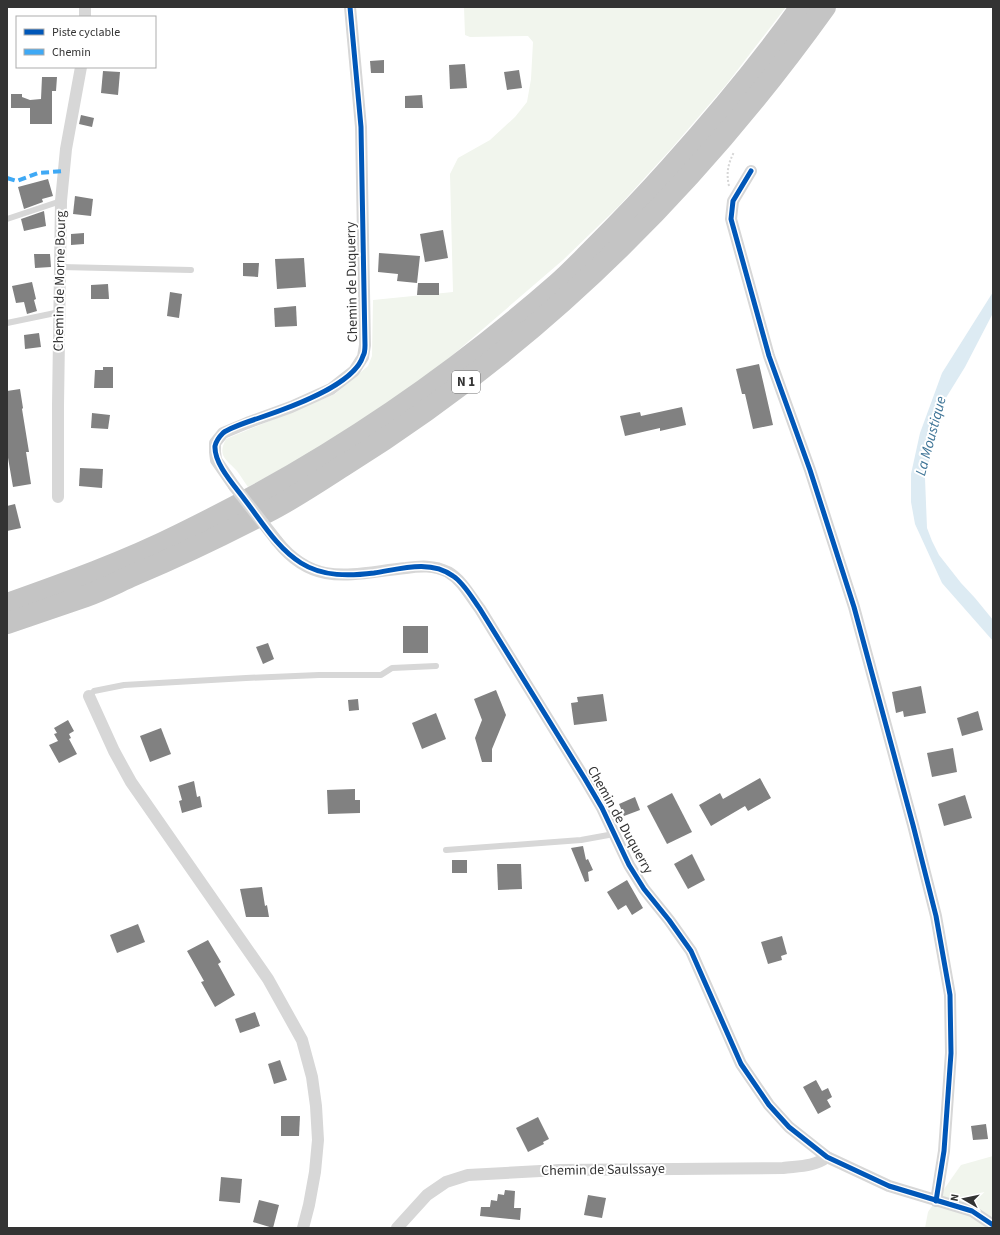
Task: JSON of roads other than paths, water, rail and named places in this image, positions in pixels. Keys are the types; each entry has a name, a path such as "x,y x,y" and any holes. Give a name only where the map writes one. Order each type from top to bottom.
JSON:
{"highway":[{"name":"N 1","path":"7,604 79,579 180,535 292,476 382,419 470,356 558,283 635,207 710,123 801,7"},
{"name":"N 1","path":"7,623 88,595 186,553 269,511 391,436 482,370 568,298 650,219 721,140 798,45 825,7"}],"street":[{"name":"Chemin de Duquerry","path":"350,7 361,128 365,344 363,357 354,371 331,389 291,407 223,433 215,443 216,460 234,486 286,553 312,569 337,575 360,574 421,566 436,567 455,576 480,609 602,808 629,865 644,889 691,950 741,1064 768,1105 789,1127 827,1157 888,1186 972,1211 993,1225"},
{"name":"Chemin de Morne Bourg","path":"58,498 61,201 66,149 81,68"},
{"path":"751,170 733,201 731,219 769,356 810,470 854,607 913,825 939,932 950,995 951,1052 944,1152 936,1200"},
{"path":"88,696 114,751 131,782 268,978 302,1040 313,1084 318,1140 310,1205 303,1228"},
{"name":"Chemin de Saulssaye","path":"396,1228 427,1195 446,1182 468,1175 559,1170 783,1168 813,1165 827,1157"}],"lane":[{"path":"7,219 61,201"},
{"path":"61,267 191,270"},
{"path":"7,323 60,312"},
{"path":"88,696 94,691 124,685 319,675 381,675 392,668 436,666"},
{"path":"446,850 581,840 614,834"}],"water":[{"name":"La Moustique","path":"993,292 993,313 965,367 944,401 925,478 927,528 932,541 939,555 993,620 993,641 942,583 915,524 911,502 911,474 920,433 942,373"}]}
